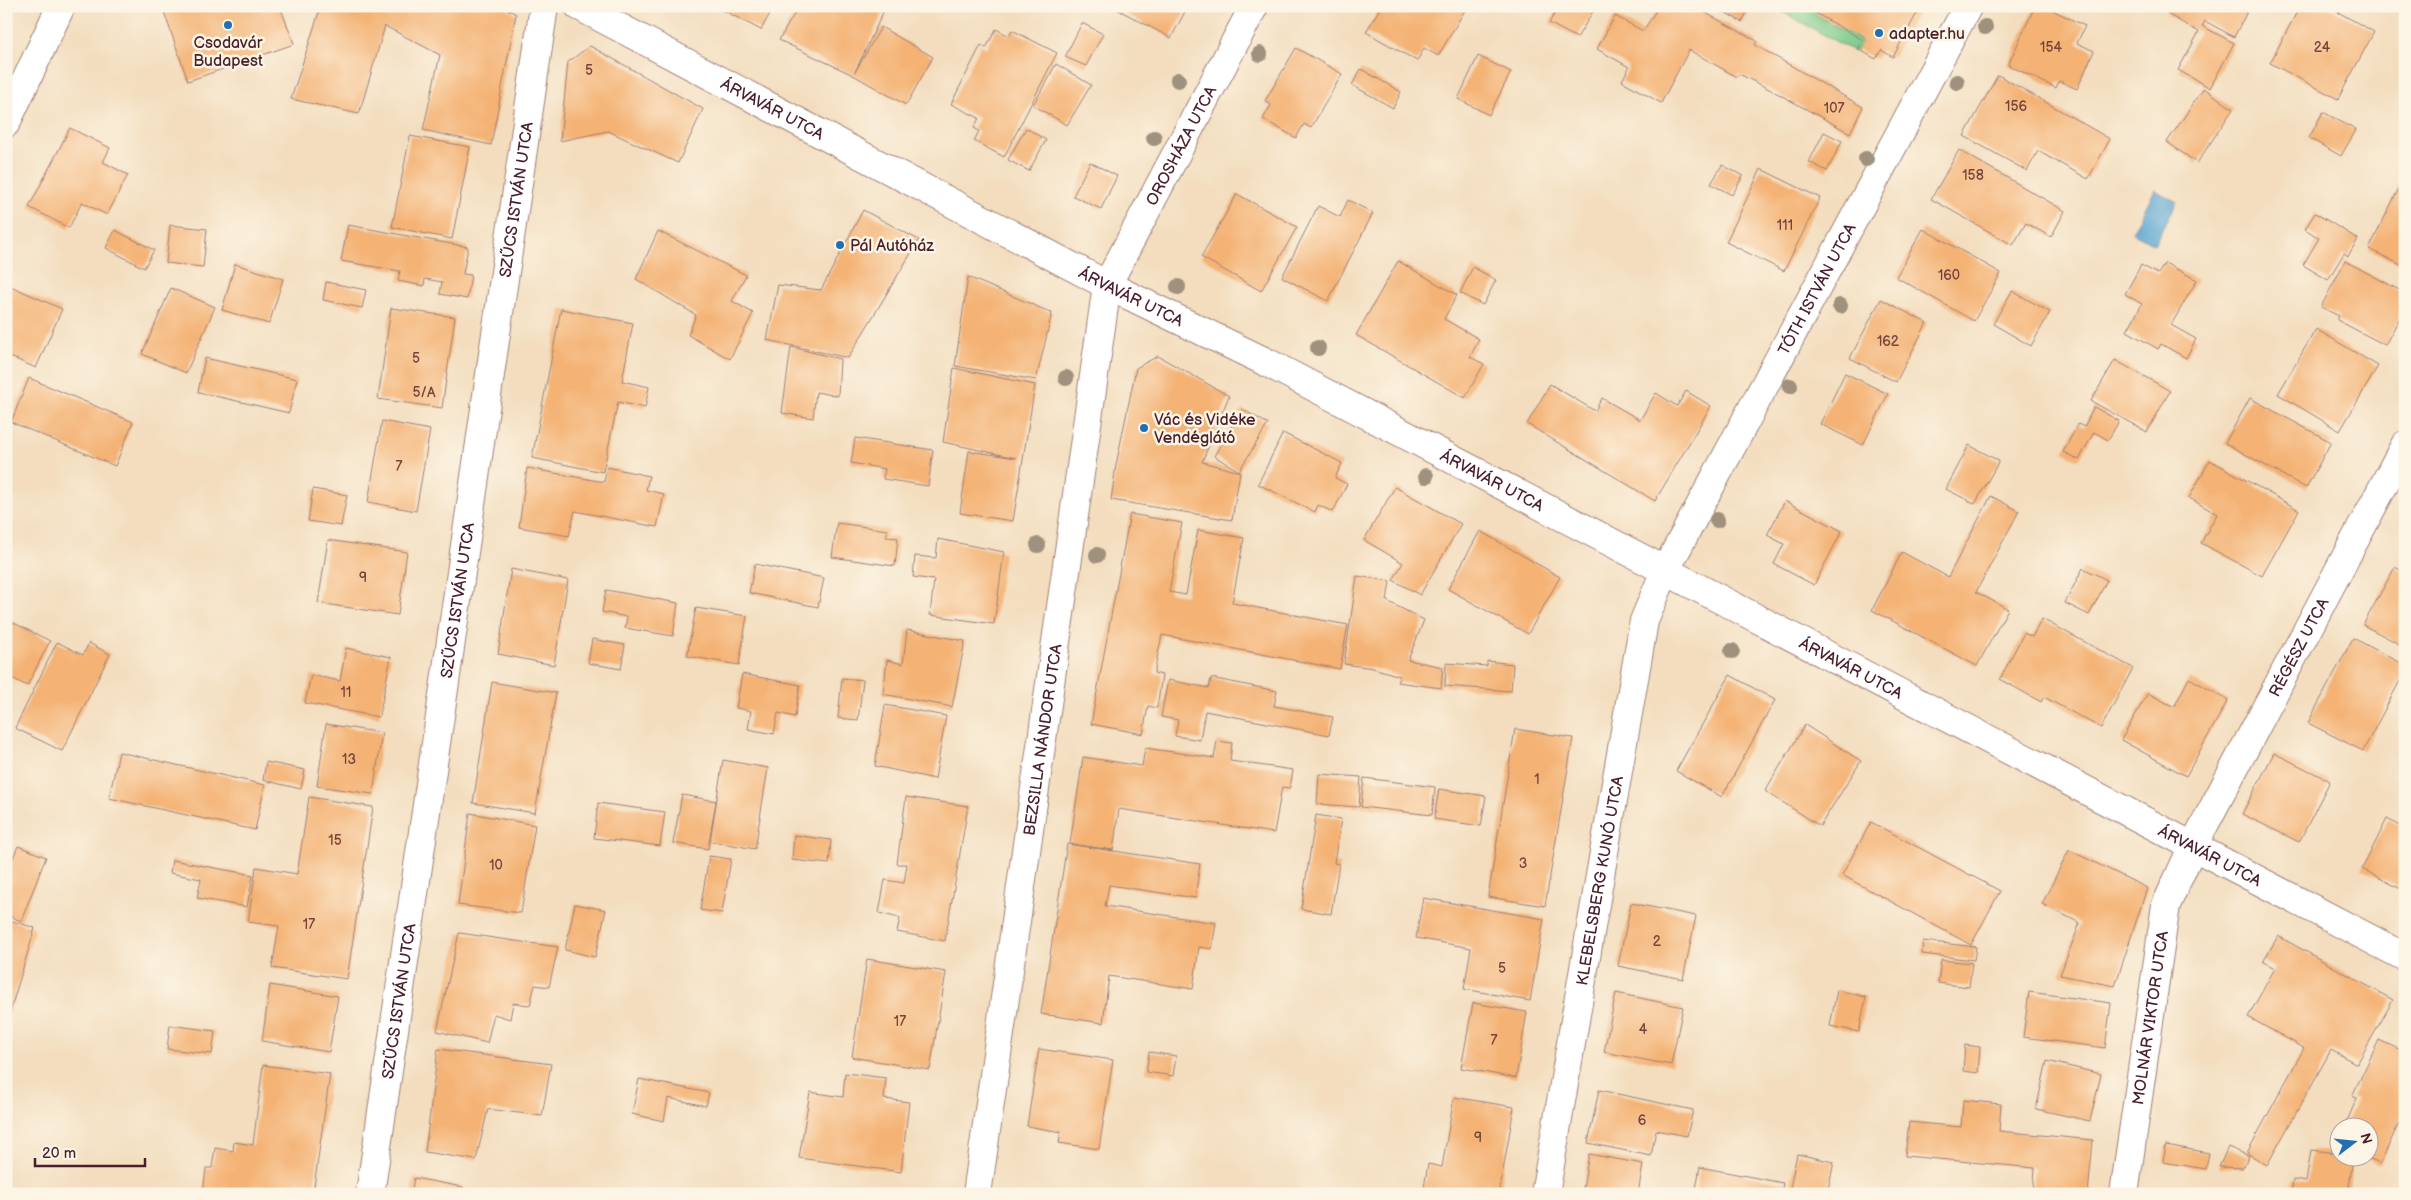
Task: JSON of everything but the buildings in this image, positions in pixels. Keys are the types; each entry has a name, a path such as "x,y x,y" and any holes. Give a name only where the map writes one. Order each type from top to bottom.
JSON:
{"street":[{"path":"6,124 61,6"},
{"name":"SZŰCS ISTVÁN UTCA","path":"370,1194 544,6"},
{"name":"ÁRVAVÁR UTCA","path":"578,6 1107,285 1268,363 2192,848 2405,957"},
{"name":"OROSHÁZA UTCA","path":"1107,285 1254,6"},
{"name":"TÓTH ISTVÁN UTCA","path":"1665,571 1968,6"},
{"name":"BEZSILLA NÁNDOR UTCA","path":"977,1194 1107,285"},
{"name":"RÉGÉSZ UTCA","path":"2192,848 2405,446"},
{"name":"KLEBELSBERG KUNÓ UTCA","path":"1545,1194 1644,621 1665,571"},
{"name":"MOLNÁR VIKTOR UTCA","path":"2124,1194 2166,905 2192,848"}],"green space":[{"path":"1772,6 1820,6 1815,14 1862,41 1855,52"}],"water":[{"path":"2155,190 2177,202 2154,244 2132,232"}],"place":[{"name":"Csodavár Budapest","path":"228,25"},
{"name":"adapter.hu","path":"1879,33"},
{"name":"Pál Autóház","path":"840,245"},
{"name":"Vác és Vidéke Vendéglátó","path":"1144,428"}]}
